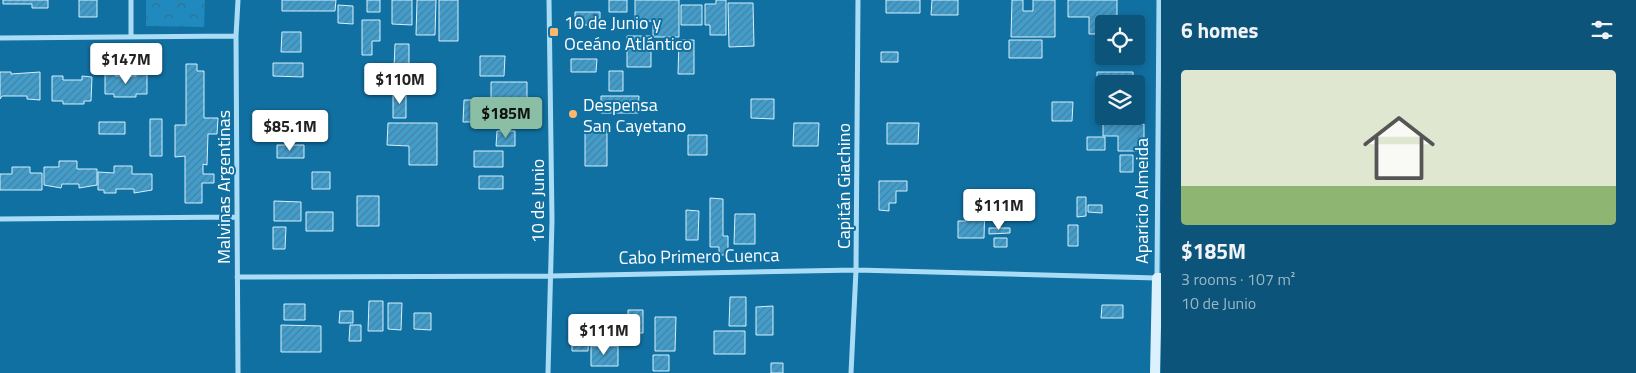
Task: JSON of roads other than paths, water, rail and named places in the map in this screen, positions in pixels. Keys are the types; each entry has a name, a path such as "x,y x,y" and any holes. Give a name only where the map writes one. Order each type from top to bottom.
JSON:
{"main road":[{"name":"Aparicio Almeida","path":"1155,373 1159,278"}],"street":[{"path":"131,0 131,36"},
{"name":"Malvinas Argentinas","path":"238,0 236,36 238,373"},
{"name":"10 de Junio","path":"548,373 552,220 549,0"},
{"name":"Capitán Giachino","path":"851,373 856,270 858,0"},
{"name":"Aparicio Almeida","path":"1159,0 1159,278"},
{"path":"0,38 236,36"},
{"path":"0,220 236,216"},
{"name":"Cabo Primero Cuenca","path":"237,277 550,276 856,270 1159,278"}],"place":[{"name":"10 de Junio y Oceáno Atlántico","path":"554,32"},
{"name":"Despensa San Cayetano","path":"573,114"}]}
